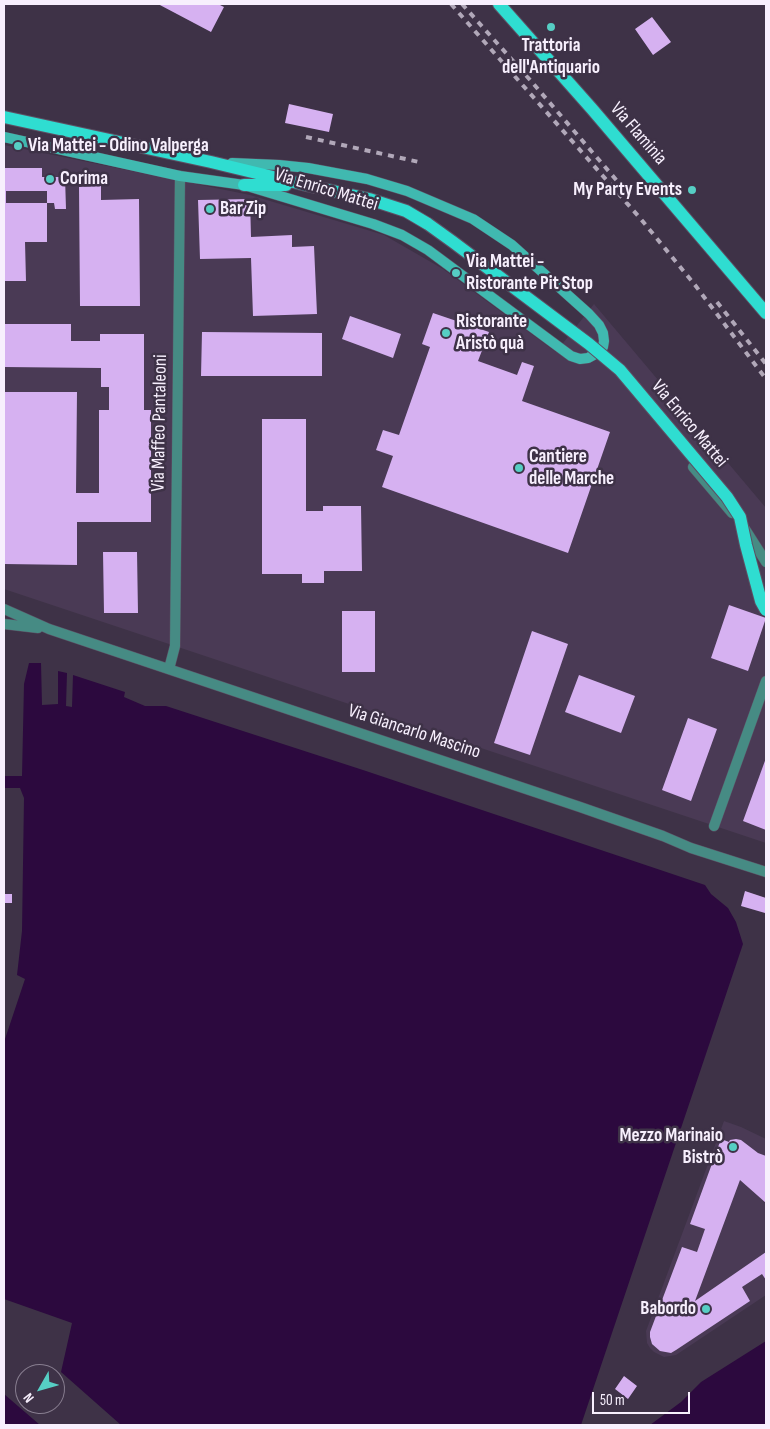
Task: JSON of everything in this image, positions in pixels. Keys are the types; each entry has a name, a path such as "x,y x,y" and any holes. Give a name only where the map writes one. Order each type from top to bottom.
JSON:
{"main road":[{"name":"Via Flaminia","path":"499,4 766,313"},
{"name":"Via Enrico Mattei","path":"4,117 211,162 368,200 406,211 428,224 589,344 620,370 727,498 740,517 746,545 766,610"},
{"path":"244,185 306,185"}],"street":[{"name":"Via Enrico Mattei","path":"4,137 180,176 244,185 373,224 402,235 428,250 571,356 580,359 594,356 599,352 604,341 603,333 599,325 589,314 512,244 473,219 407,191 367,179 308,168 211,162"},
{"name":"Via Maffeo Pantaleoni","path":"169,669 175,646 180,176"},
{"name":"Via Enrico Mattei","path":"599,352 747,531 766,562"},
{"name":"Via Giancarlo Mascino","path":"4,609 49,629 580,807 709,854 766,872"},
{"name":"Via Giancarlo Mascino","path":"4,624 49,629"},
{"path":"714,826 766,681"}],"shaded area":[{"path":"4,145 250,195 384,235 443,269 556,352 594,304 766,508 766,843 4,589"},
{"path":"29,663 41,663 42,705 58,704 58,671 67,673 66,706 72,707 73,675 125,692 124,697 145,706 166,706 705,885 711,894 728,908 736,922 743,944 581,1425 121,1425 65,1376 65,1364 63,1364 72,1323 4,1299 4,1042 25,979 17,975 22,931 24,798 20,788 4,788 4,776 22,776 24,684"},
{"path":"724,1121 766,1139 766,1295 676,1355 664,1357 650,1348 647,1343 646,1331"},
{"path":"766,1341 766,1425 650,1425 681,1402 701,1382"},
{"path":"4,1394 15,1403 15,1414 27,1414 40,1425 4,1425"}],"building":[{"path":"158,4 218,4 224,7 211,32"},
{"path":"652,17 671,42 653,55 635,29"},
{"path":"289,104 333,114 329,132 285,123"},
{"path":"4,168 42,168 42,177 65,177 66,209 55,209 54,203 47,203 47,242 25,242 26,281 4,281","holes":["6,191 47,191 47,203 6,203"]},
{"path":"101,186 101,200 139,199 140,306 80,306 79,187"},
{"path":"250,199 251,237 292,235 292,247 314,246 317,314 253,316 251,258 200,259 198,200"},
{"name":"Cantiere delle Marche","path":"433,313 489,332 478,361 517,375 522,362 534,366 522,401 610,432 568,553 382,487 393,456 376,450 383,430 399,435 430,347 422,344"},
{"path":"350,316 401,334 393,358 342,339"},
{"path":"4,324 71,324 71,341 100,341 100,334 144,334 144,410 151,410 151,522 77,522 77,565 4,564 4,392 77,392 76,493 99,493 99,410 109,410 109,387 101,387 101,368 4,367"},
{"path":"202,332 322,333 322,376 201,376"},
{"path":"262,419 306,419 306,511 323,511 323,506 361,506 362,571 324,571 324,583 302,583 302,574 262,574"},
{"path":"103,552 137,552 138,613 104,613"},
{"path":"729,605 766,618 748,671 711,658"},
{"path":"342,611 375,611 375,672 342,672"},
{"path":"532,631 568,644 530,755 494,743"},
{"path":"579,675 635,696 621,733 565,712"},
{"path":"688,718 717,729 691,801 662,790"},
{"path":"766,758 766,830 743,821"},
{"path":"745,891 766,898 765,913 741,906"},
{"path":"4,894 12,894 12,903 4,903"},
{"path":"721,1139 729,1142 736,1139 741,1140 758,1153 766,1156 766,1203 740,1180 695,1301 766,1252 766,1280 762,1274 742,1287 750,1301 671,1353 660,1351 652,1344 650,1332 682,1247 697,1252 705,1229 690,1224"},
{"path":"624,1376 637,1386 628,1399 615,1389"}],"railway":[{"path":"451,4 640,218 695,285 766,379"},
{"path":"462,4 618,182"},
{"path":"306,137 419,162"},
{"path":"717,302 766,364"}],"place":[{"name":"Trattoria dell'Antiquario","path":"551,27"},
{"name":"Via Mattei - Odino Valperga","path":"18,146"},
{"name":"Corima","path":"50,179"},
{"name":"My Party Events","path":"692,190"},
{"name":"Bar Zip","path":"210,209"},
{"name":"Via Mattei - Ristorante Pit Stop","path":"456,273"},
{"name":"Ristorante Aristò quà","path":"446,333"},
{"name":"Cantiere delle Marche","path":"519,468"},
{"name":"Mezzo Marinaio Bistrò","path":"733,1147"},
{"name":"Babordo","path":"706,1309"}]}
